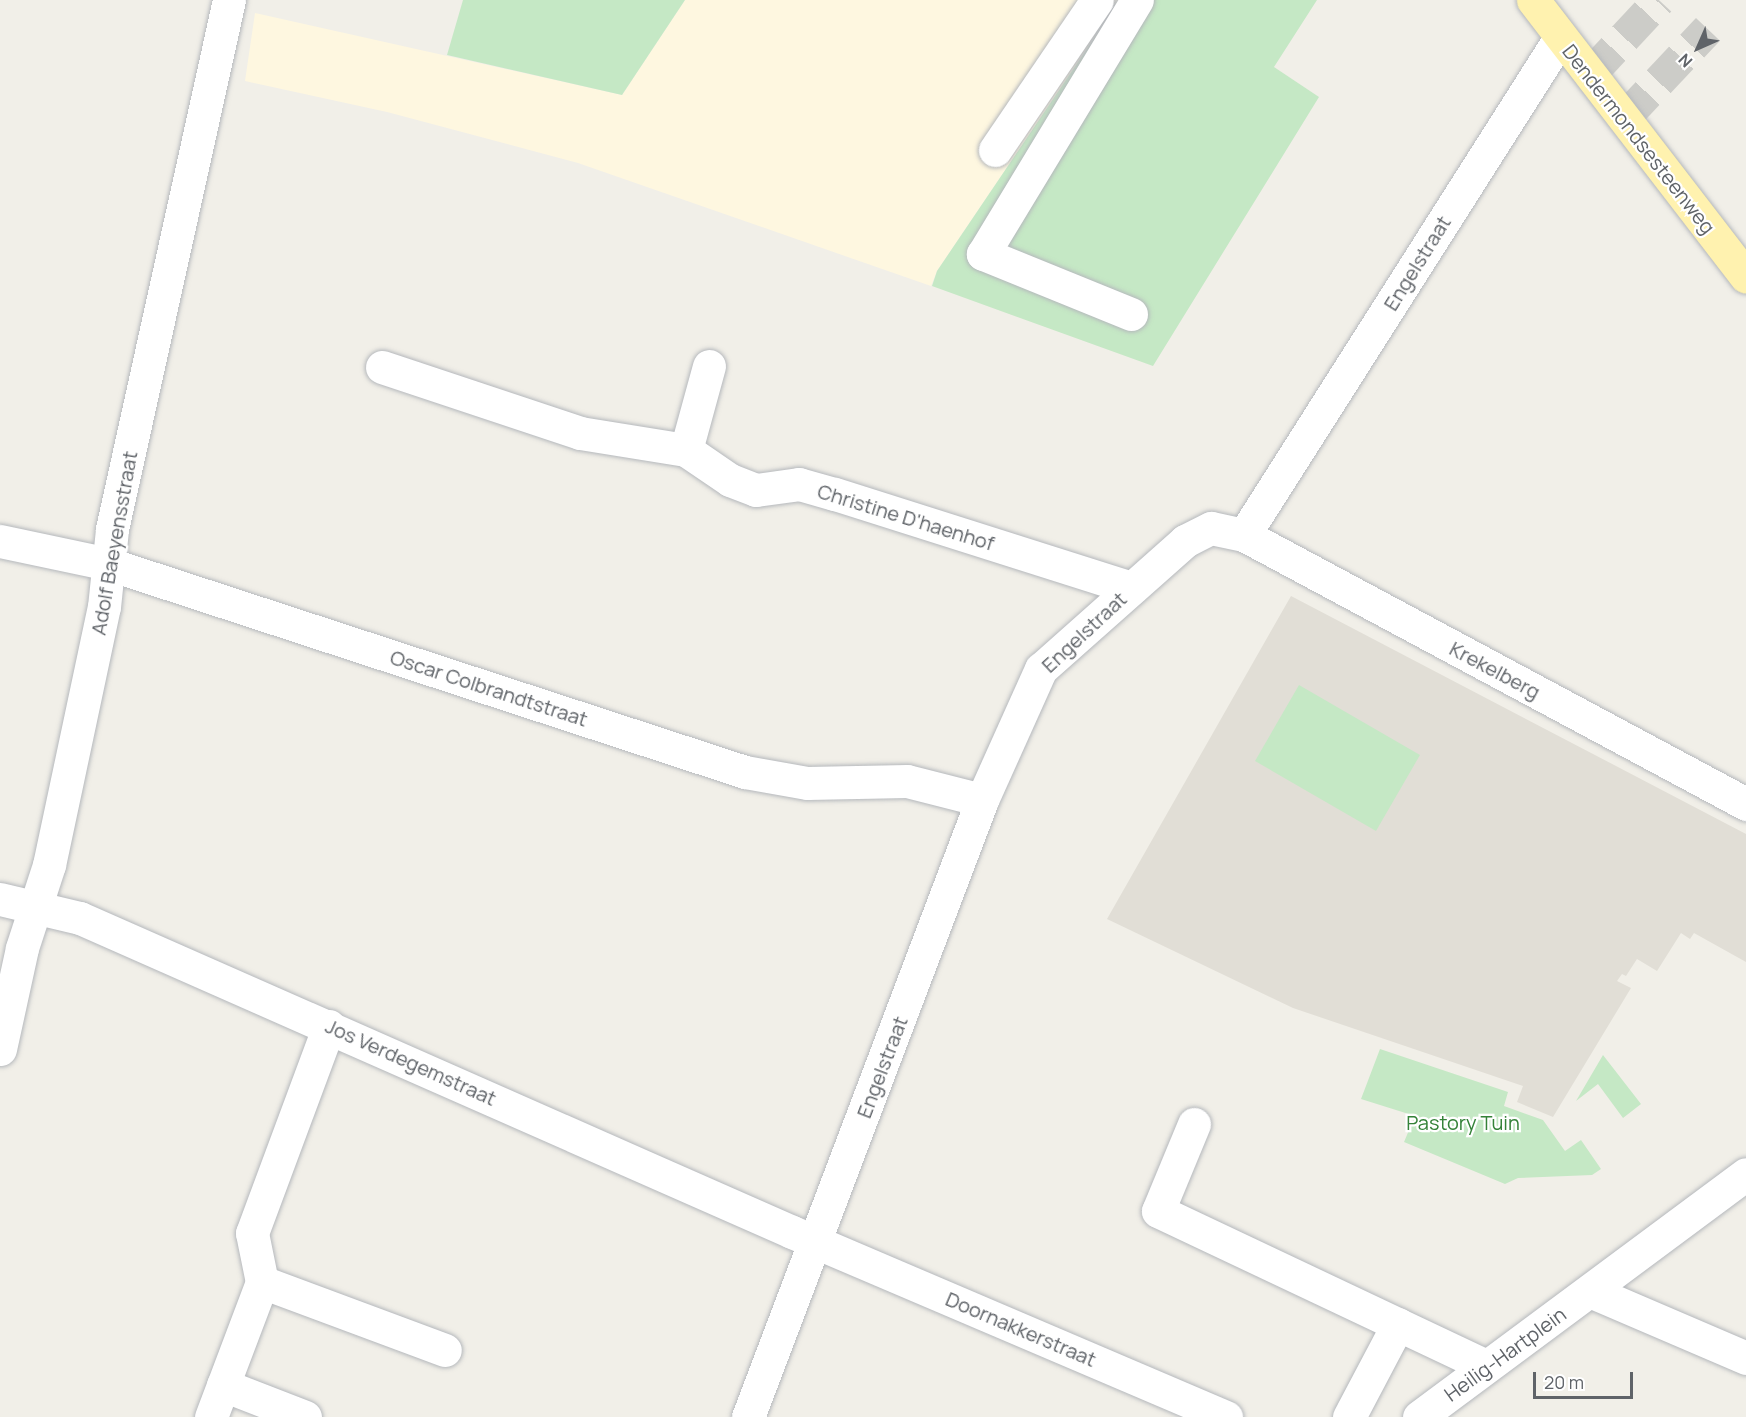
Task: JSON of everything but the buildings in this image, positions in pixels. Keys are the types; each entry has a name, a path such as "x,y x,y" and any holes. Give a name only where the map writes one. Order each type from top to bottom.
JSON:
{"main road":[{"name":"Dendermondsesteenweg","path":"1533,0 1560,38 1600,84 1746,277"}],"street":[{"name":"Adolf Baeyensstraat","path":"0,1049 34,907 49,865 105,607 112,529 229,0"},
{"path":"995,150 1098,0"},
{"path":"1131,314 983,254 1137,0"},
{"name":"Engelstraat","path":"748,1417 817,1242 982,800 1041,669 1185,541 1211,528 1244,536 1560,38"},
{"path":"686,450 709,366"},
{"name":"Christine D'haenhof","path":"382,367 580,433 686,450 730,480 756,490 799,484 1131,588"},
{"name":"Krekelberg","path":"1244,536 1746,804"},
{"name":"Oscar Colbrandtstraat","path":"0,541 109,564 746,772 807,783 872,785 907,781 982,800"},
{"name":"Jos Verdegemstraat","path":"0,899 80,918 817,1242"},
{"path":"211,1417 262,1282 252,1233 329,1026"},
{"path":"1194,1124 1158,1211 1485,1365"},
{"name":"Heilig-Hartplein","path":"1419,1417 1485,1365 1590,1291 1746,1174"},
{"name":"Doornakkerstraat","path":"817,1242 1226,1417"},
{"path":"262,1282 445,1350"},
{"path":"1590,1291 1746,1358"},
{"path":"1349,1417 1398,1324"},
{"path":"224,1385 305,1417"}],"shaded area":[{"path":"685,0 1120,0 937,271 931,286 578,163 387,112 245,81 255,13 622,95"},
{"path":"1291,596 1746,834 1746,962 1694,933 1690,939 1681,933 1657,971 1637,959 1626,976 1622,974 1617,981 1631,988 1553,1117 1517,1102 1523,1086 1293,1008 1107,919"}],"green space":[{"path":"463,0 685,0 622,95 447,55"},
{"path":"1120,0 1317,0 1274,67 1319,97 1153,366 932,286 937,271"},
{"path":"1299,685 1420,755 1376,831 1255,761"},
{"name":"Pastory Tuin","path":"1380,1049 1508,1092 1504,1106 1543,1120 1565,1151 1581,1140 1601,1169 1592,1175 1518,1178 1505,1184 1404,1142 1415,1116 1361,1099"},
{"path":"1603,1055 1641,1104 1623,1118 1598,1084 1576,1101"}],"tunnel":[{"path":"1591,73 1659,0"},
{"path":"1625,117 1708,29"}]}
